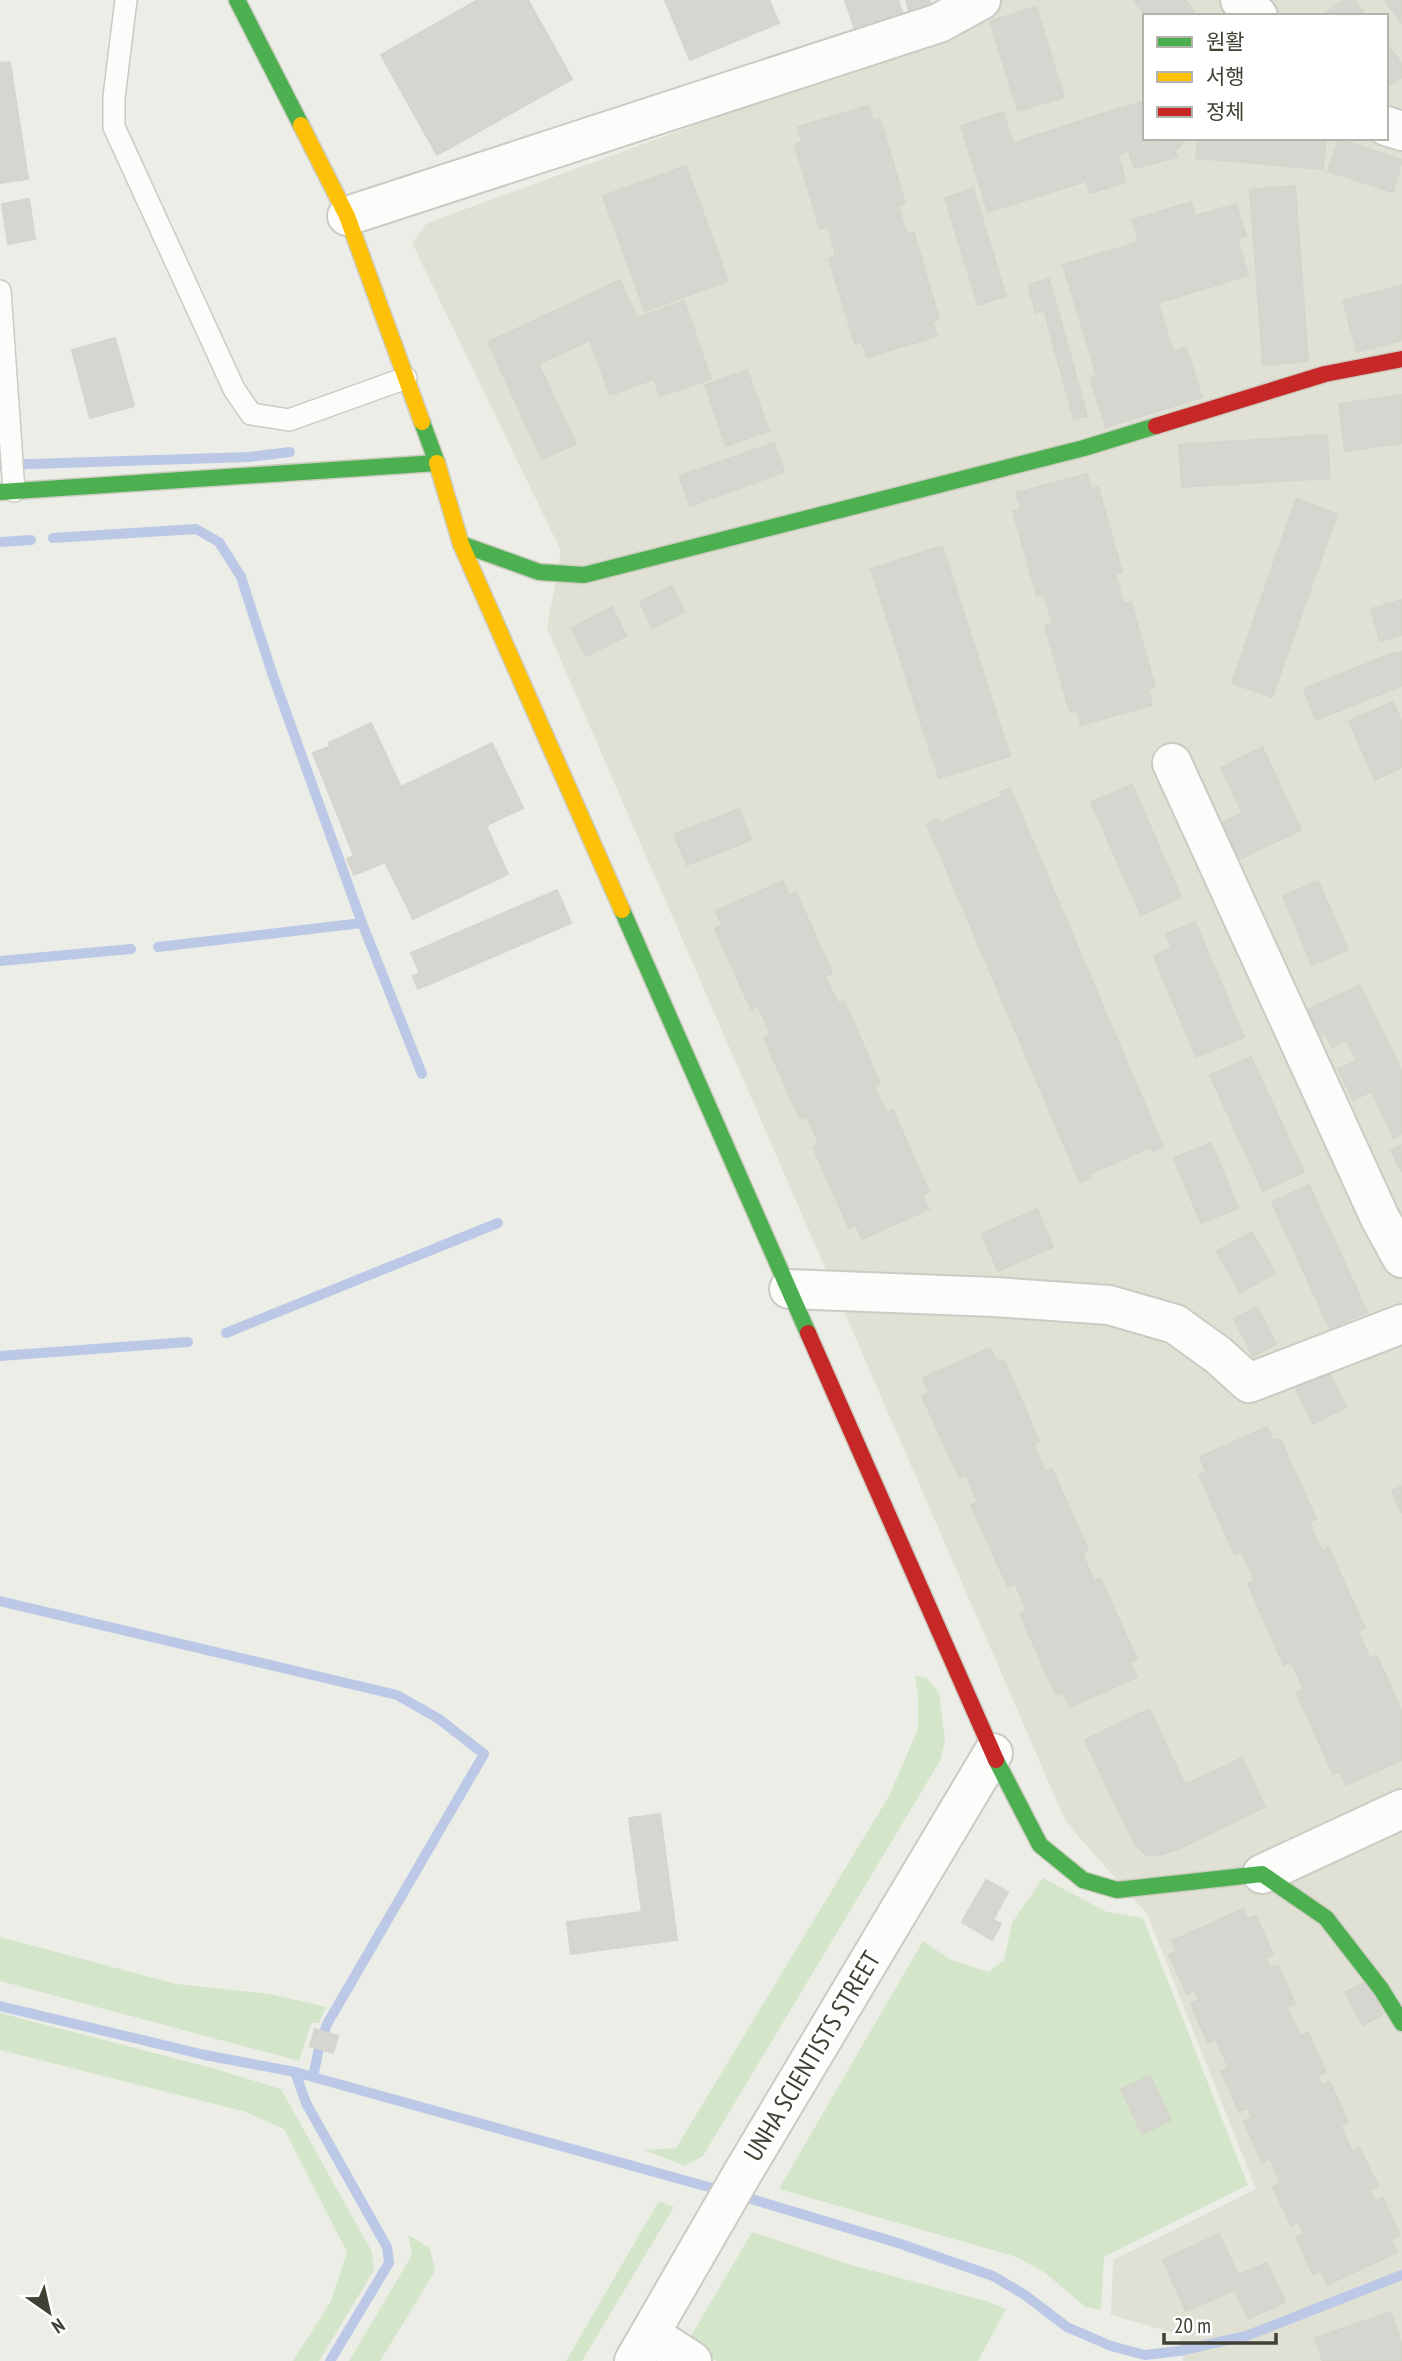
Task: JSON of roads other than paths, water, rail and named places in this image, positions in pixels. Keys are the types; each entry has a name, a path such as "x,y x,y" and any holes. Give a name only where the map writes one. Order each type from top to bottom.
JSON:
{"street":[{"path":"237,0 347,216 437,463 461,544 993,1753 1040,1845 1083,1880 1117,1890 1262,1874 1402,1809"},
{"path":"347,216 939,23 979,0"},
{"path":"1240,0 1256,14"},
{"path":"461,544 539,572 584,575 1084,448 1325,374 1402,359"},
{"path":"9,479 437,463"},
{"path":"1172,763 1374,1205 1402,1258"},
{"path":"789,1289 994,1297 1109,1305 1175,1324 1218,1355 1249,1383 1402,1324"},
{"name":"UNHA SCIENTISTS STREET","path":"642,2348 742,2174 993,1753"},
{"path":"1262,1874 1326,1918 1381,1989 1402,2023"},
{"path":"642,2348 692,2361"}],"lane":[{"path":"126,0 114,97 114,127 234,389 251,414 289,419 406,379"},
{"path":"0,291 9,479"}],"waterway":[{"path":"0,465 249,457 290,452"},
{"path":"53,538 196,529 219,542 241,577 273,676 362,923 422,1074"},
{"path":"0,542 31,540"},
{"path":"158,947 362,923"},
{"path":"0,961 131,949"},
{"path":"226,1333 498,1223"},
{"path":"0,1356 188,1342"},
{"path":"0,1601 397,1695 439,1719 484,1754 327,2024 313,2077"},
{"path":"0,2006 205,2055 295,2072 723,2191"},
{"path":"295,2072 306,2103 387,2247 389,2263 330,2361"},
{"path":"738,2195 898,2243 993,2276 1025,2295 1067,2327 1111,2346 1145,2355 1179,2351 1246,2336 1402,2275"}]}
